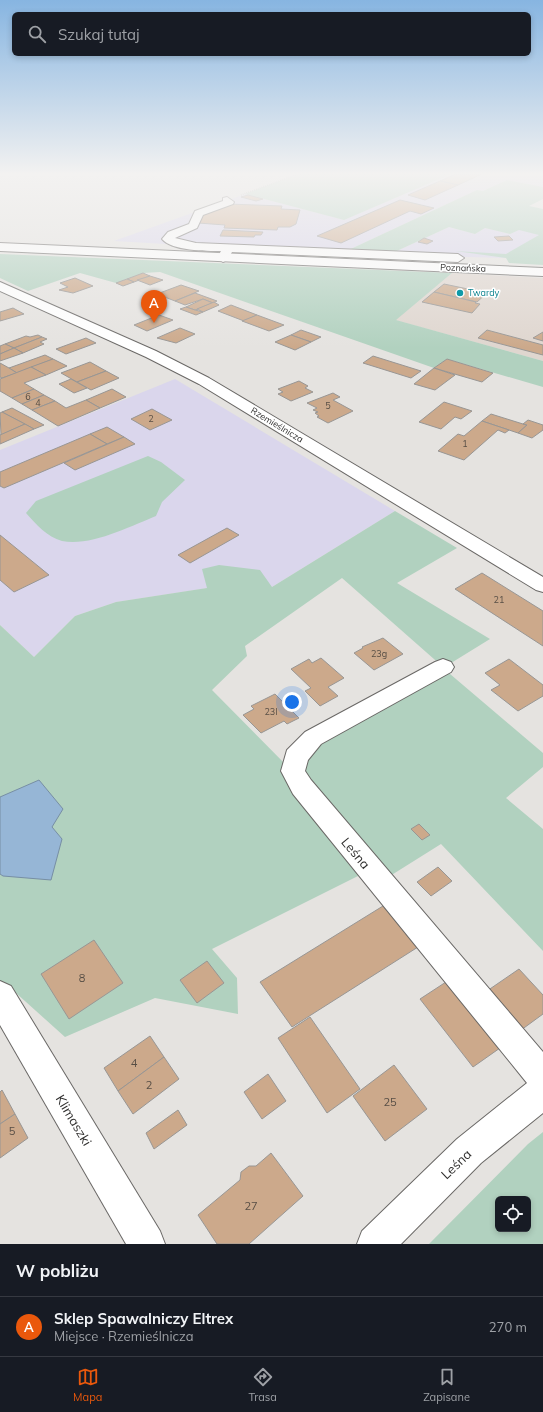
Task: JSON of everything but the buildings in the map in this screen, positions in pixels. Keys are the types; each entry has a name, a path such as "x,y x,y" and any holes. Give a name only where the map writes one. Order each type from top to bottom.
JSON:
{"main road":[{"name":"Poznańska","path":"0,247 226,253 543,272"}],"street":[{"path":"177,232 172,234 168,239 173,243 226,253 458,258"},
{"name":"Rzemieślnicza","path":"0,286 144,351 198,378 543,586"},
{"name":"Leśna","path":"443,667 313,738 296,757 292,771 302,787 543,1077"},
{"name":"Klimaszki","path":"0,996 147,1244"},
{"name":"Leśna","path":"375,1244 469,1151 543,1092"}],"shaded area":[{"path":"139,232 387,232 340,254 114,241"},
{"path":"438,232 468,232 475,234 478,232 502,232 510,234 514,232 530,232 540,235 507,254 507,258 388,255"},
{"path":"452,273 543,278 543,361 395,320"},
{"path":"175,379 395,511 272,587 203,569 208,588 116,602 75,616 34,657 0,625 0,450"}],"green space":[{"path":"387,232 438,232 388,255 340,254"},
{"path":"468,232 478,232 475,234"},
{"path":"502,232 514,232 510,234"},
{"path":"527,232 543,232 543,265 509,263 506,258 455,251 506,254 539,235"},
{"path":"0,254 452,273 396,320 543,361 543,387 447,359 434,368 160,272 143,273 116,283 80,273 28,291 0,278"},
{"path":"148,456 161,462 185,480 162,502 156,516 123,530 85,541 73,542 62,541 51,536 42,530 26,513 36,501"},
{"path":"395,511 457,548 397,583 490,639 443,668 543,753 543,767 506,798 543,829 543,951 441,844 382,881 370,870 212,949 237,978 238,1014 155,998 65,1037 16,993 0,982 0,625 34,657 75,616 116,602 207,588 202,569 219,565 260,570 272,587","holes":["342,578 443,667 296,757 292,771 212,690 247,656 245,646"]},
{"path":"543,1132 543,1244 429,1244 528,1144"}],"water":[{"path":"39,780 63,809 52,827 62,839 51,880 3,876 0,874 0,797"}],"place":[{"name":"Twardy","path":"460,293"},
{"name":"Sklep Spawalniczy Eltrex","path":"154,323"}]}
